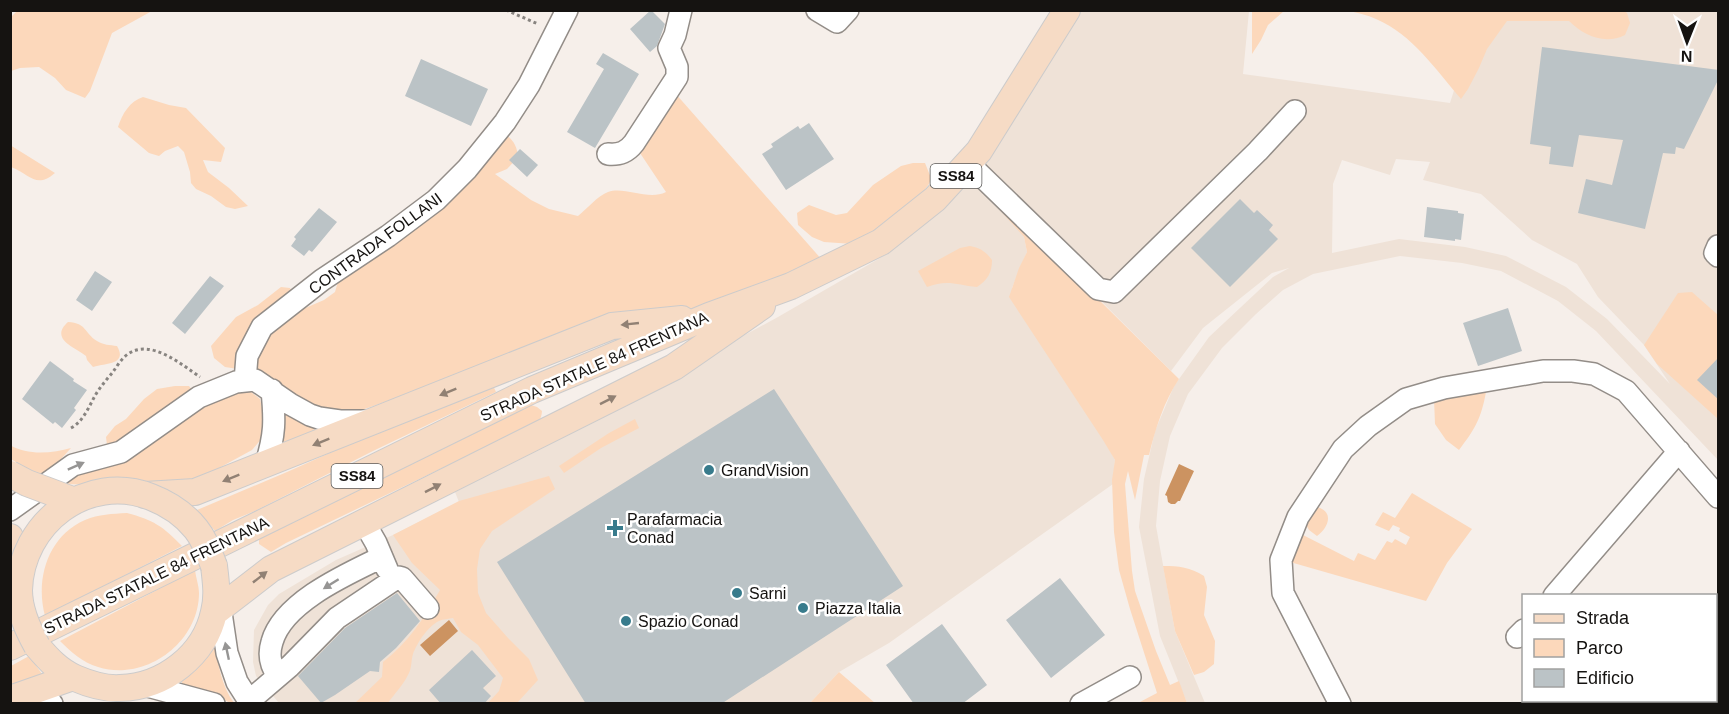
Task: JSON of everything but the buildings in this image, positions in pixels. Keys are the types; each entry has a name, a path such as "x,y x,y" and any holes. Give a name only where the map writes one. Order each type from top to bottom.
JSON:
{"main road":[{"name":"STRADA STATALE 84 FRENTANA","path":"10,647 532,390 709,316 791,286 881,242 934,200 979,151 1059,13"},
{"path":"217,611 271,569 675,367 791,286"},
{"path":"145,495 195,492 612,326 709,316"},
{"path":"10,474 75,501"},
{"path":"10,537 18,573 21,611 27,629 37,646 53,664 73,677 96,686 120,688 144,685 168,675 189,658 205,638 217,611 215,574 207,546 196,529 182,514 165,502 127,491 109,491 91,495 75,501 55,514 39,530 27,550 18,573"},
{"path":"10,699 45,696 73,677"}],"street":[{"name":"CONTRADA FOLLANI","path":"245,381 246,356 262,327 322,280 388,236 436,200 467,169 505,122 529,85 567,10"},
{"path":"608,154 616,155 627,152 677,77 677,66 669,48 675,35 681,10"},
{"path":"817,10 837,22 848,10"},
{"path":"968,163 1098,289 1114,292 1258,151 1295,111"},
{"path":"1719,246 1715,253 1719,256"},
{"path":"1340,704 1283,592 1281,560 1298,517 1343,449 1368,426 1406,399 1424,393 1543,371 1594,374 1626,391 1719,497"},
{"path":"10,510 73,465 121,452 200,397 236,382 255,380 290,404 319,418 340,421 376,421"},
{"path":"266,464 275,427 272,390"},
{"path":"1556,594 1679,452"},
{"path":"364,522 376,543 392,581"},
{"path":"278,676 270,661 271,647 275,631 284,618 295,607 342,577 382,557"},
{"path":"217,611 237,682 250,702 337,618 398,577 402,578 429,608"},
{"path":"1081,704 1130,677"},
{"path":"144,685 214,704"}],"path":[{"path":"506,10 556,32"},
{"path":"71,428 84,416 98,390 119,364 129,353 138,350 147,349 177,360 214,391"}],"shaded area":[{"path":"1579,10 1718,11 1718,460 1596,331 1558,301 1501,271 1462,263 1400,256 1313,274 1283,290 1222,348 1188,394 1170,436 1160,481 1156,526 1175,631 1205,703 1187,703 1160,636 1139,527 1144,479 1155,431 1174,386 1209,337 1273,277 1289,268 1272,273 1203,328 1171,371 999,199 1024,237 1027,252 1012,288 1067,363 1115,460 1113,484 889,643 839,672 810,703 279,703 256,676 253,662 254,630 268,605 279,594 336,560 459,502 455,492 778,317 887,254 937,214 976,176 1081,11 1249,11 1243,74 1450,103 1476,21","holes":["1396,159 1430,162 1423,180 1481,194 1532,240 1577,264 1598,297 1644,345 1670,384 1607,319 1566,287 1506,256 1465,247 1399,239 1332,253 1333,184 1342,160 1390,175"]},
{"path":"1179,464 1194,471 1180,501 1171,504 1165,495"},
{"path":"449,620 458,631 430,656 420,645"}],"green space":[{"path":"18,10 152,11 112,33 90,91 85,98 66,90 55,78 39,67 11,71 11,17"},
{"path":"1252,11 1284,11 1268,25 1252,54"},
{"path":"1349,11 1624,11 1630,23 1625,35 1610,39 1588,35 1569,21 1507,21 1487,49 1461,99 1423,54 1401,34 1376,19"},
{"path":"675,93 823,261 733,300 683,311 438,383 345,416 328,417 250,373 262,340 296,312 324,300 335,292 339,278 504,133 514,143 518,157 507,169 495,174 531,200 549,209 578,216 608,192 622,191 652,195 666,192 636,147"},
{"path":"143,97 186,108 225,148 221,162 203,160 208,172 248,206 235,209 226,207 196,189 191,183 184,152 178,146 159,156 149,153 118,127 127,109"},
{"path":"10,145 55,173 48,178 38,180 11,167"},
{"path":"925,163 931,178 921,195 890,221 853,244 824,242 812,237 798,225 797,213 809,205 836,215 847,213 873,185 901,166"},
{"path":"992,198 997,199 1179,379 1161,416 1149,455 1144,455 1135,500 1128,471 1125,484 1135,591 1170,685 1179,681 1187,703 1138,703 1157,693 1119,570 1114,532 1112,480 1115,460 1009,297 1027,252 1024,237 997,207"},
{"path":"970,246 983,251 992,260 990,272 984,282 977,287 946,283 927,287 918,271 960,248"},
{"path":"281,287 290,288 294,297 238,369 225,367 214,358 211,346 236,317 258,305"},
{"path":"1692,292 1718,315 1718,419 1657,364 1644,345 1678,293"},
{"path":"68,322 79,324 99,342 117,346 120,357 109,364 93,367 86,356 62,338 61,333"},
{"path":"491,381 496,392 233,520 215,531 197,510 287,472"},
{"path":"189,386 195,394 116,449 107,445 106,437 144,399 157,389"},
{"path":"241,391 251,392 260,399 266,425 263,437 252,450 186,486 55,484 189,410"},
{"path":"1486,392 1477,423 1459,450 1446,440 1435,424 1434,399"},
{"path":"531,405 542,411 539,421 532,427 513,434 271,552 259,544 259,537 332,499"},
{"path":"280,411 329,428 275,451"},
{"path":"635,419 639,428 601,448 564,473 559,466 609,433"},
{"path":"10,445 32,452 71,448 52,469 36,475 11,459"},
{"path":"549,476 555,489 492,531 480,549 477,569 478,593 486,613 529,659 538,680 517,703 488,703 499,691 503,678 478,645 461,632 453,618 444,619 423,635 413,654 407,677 388,703 354,704 382,677 383,662 415,629 440,590 412,563 393,535 459,501"},
{"path":"1412,493 1472,529 1447,563 1426,601 1290,562 1303,535 1354,561 1358,553 1375,560 1387,541 1392,543 1395,539 1406,545 1410,537 1399,531 1400,528 1393,525 1389,531 1375,525 1383,512 1395,518"},
{"path":"1317,507 1323,509 1328,520 1327,525 1317,536 1309,530 1305,523"},
{"path":"127,513 157,525 182,546 45,616 42,588 47,560 53,548 72,527 85,520"},
{"path":"1163,566 1184,568 1204,576 1207,587 1204,615 1215,641 1214,664 1204,672 1194,675 1175,631"},
{"path":"195,570 199,593 197,611 190,628 166,654 151,663 134,669 116,670 98,667 77,656 60,641"},
{"path":"214,644 223,682 234,703 182,684 182,681 197,669"},
{"path":"29,656 45,678 11,685 11,666"},
{"path":"839,672 875,703 810,703"}],"place":[{"name":"GrandVision","path":"709,470"},
{"name":"Parafarmacia Conad","path":"615,528"},
{"name":"Sarni","path":"737,593"},
{"name":"Piazza Italia","path":"803,608"},
{"name":"Spazio Conad","path":"626,621"}]}
